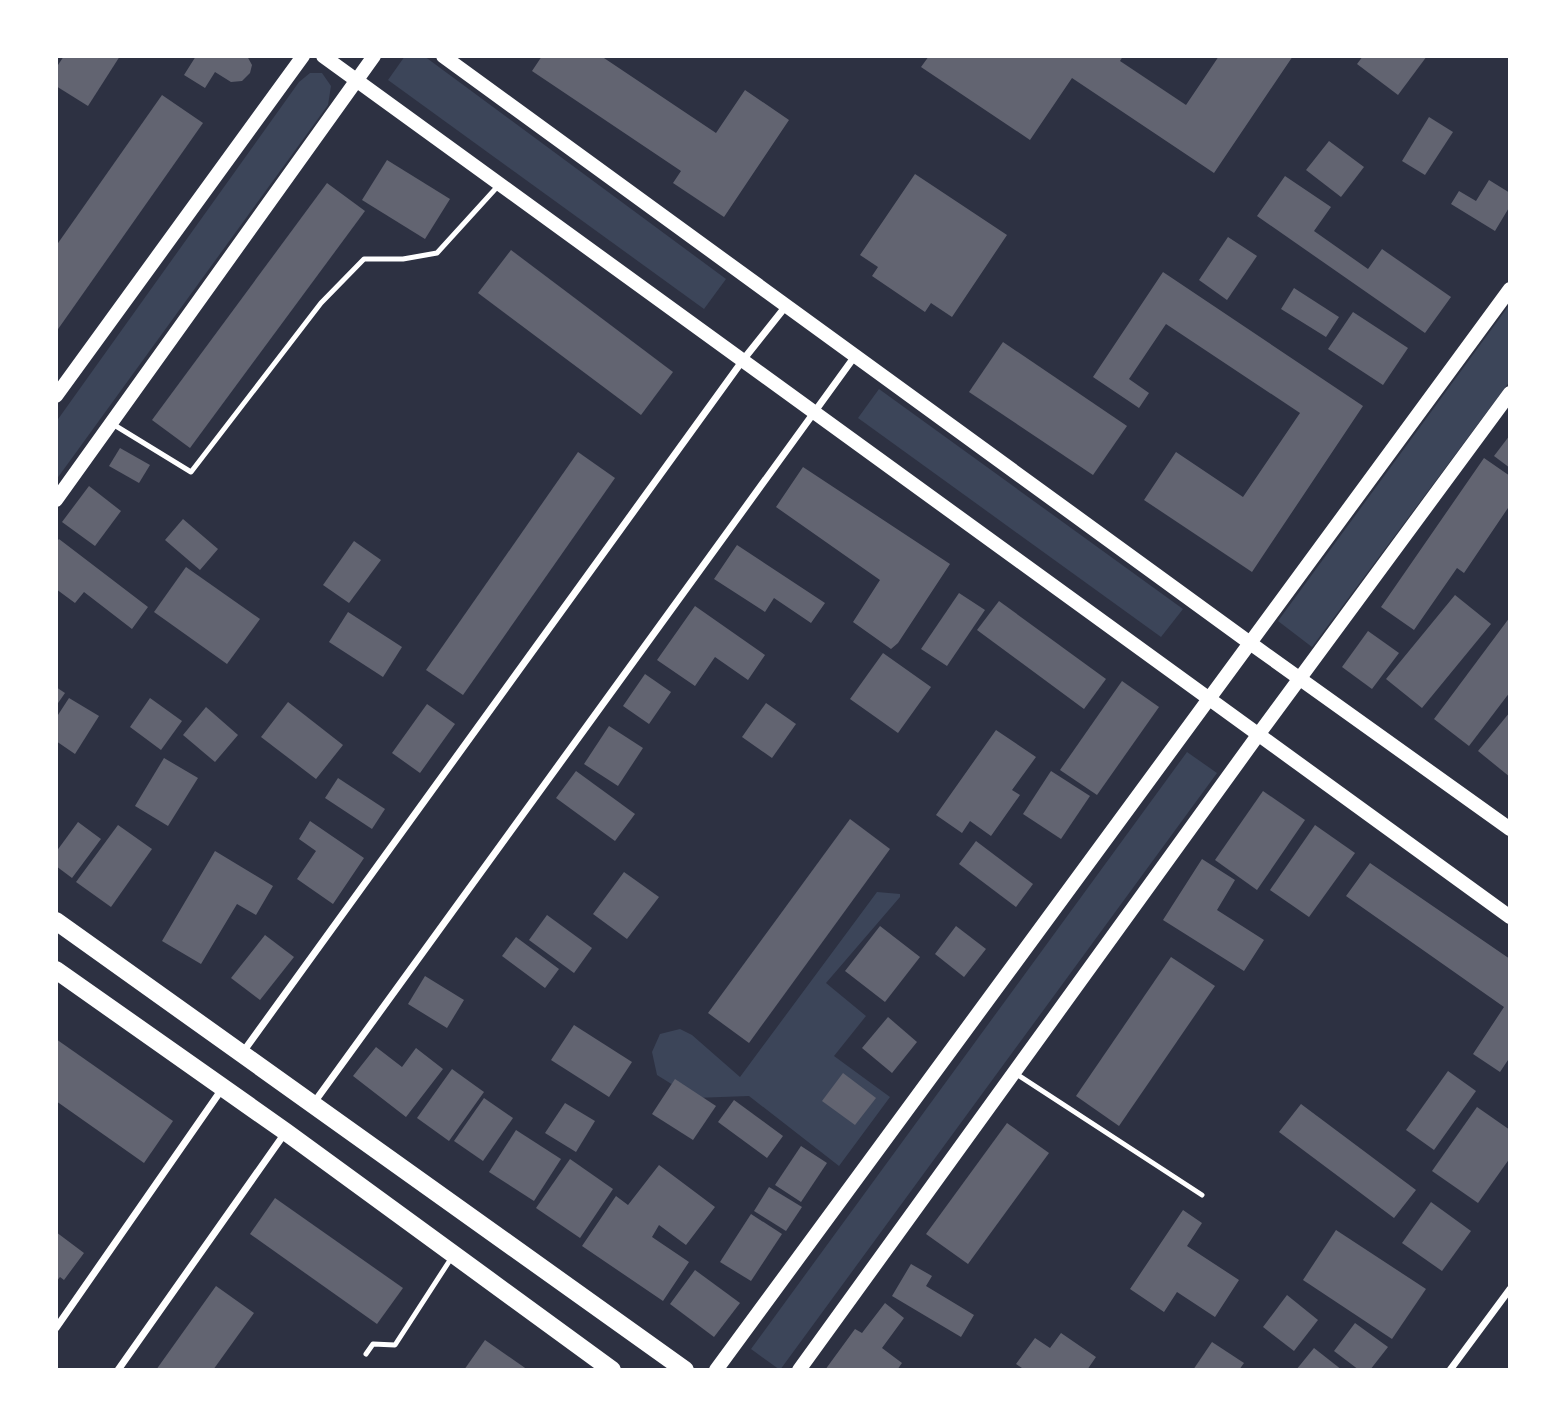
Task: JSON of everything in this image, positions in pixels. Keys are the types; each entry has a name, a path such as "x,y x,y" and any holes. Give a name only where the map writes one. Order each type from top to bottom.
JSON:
{"main road":[{"path":"56,396 303,56"},
{"path":"323,56 1510,917"},
{"path":"56,500 374,56"},
{"path":"443,56 1510,829"},
{"path":"716,1370 1510,289"},
{"path":"799,1370 1258,735 1510,393"},
{"path":"56,921 685,1370"},
{"path":"56,970 285,1132 612,1370"}],"street":[{"path":"241,1054 743,360 786,306"},
{"path":"312,1104 855,356"},
{"path":"56,1328 222,1088"},
{"path":"118,1370 285,1132"},
{"path":"1450,1370 1510,1289"}],"lane":[{"path":"111,424 191,472 321,303 365,259 404,259 437,253 500,184"},
{"path":"1015,1073 1202,1195"},
{"path":"366,1354 373,1344 395,1345 454,1255"}],"shaded area":[{"path":"405,56 424,56 726,279 704,309 388,80"},
{"path":"310,73 322,73 331,86 328,105 56,480 56,422 299,82"},
{"path":"1510,304 1510,381 1312,647 1278,621"},
{"path":"879,389 1183,609 1161,637 858,418"},
{"path":"1187,752 1217,773 780,1370 751,1349"},
{"path":"877,892 900,894 900,897 826,983 866,1016 834,1056 890,1097 839,1166 749,1096 694,1098 657,1075 652,1052 660,1034 680,1029 692,1035 740,1077"}],"building":[{"path":"64,56 120,56 88,106 56,86 56,68"},
{"path":"196,56 247,56 252,65 250,73 242,81 231,82 215,72 205,88 184,75"},
{"path":"542,56 601,56 716,133 745,90 789,120 724,217 673,183 681,171 532,71"},
{"path":"929,56 1123,56 1120,61 1186,105 1219,56 1293,56 1214,173 1072,78 1030,140 921,67"},
{"path":"1363,56 1427,56 1398,95 1357,64"},
{"path":"162,95 203,123 56,332 56,246"},
{"path":"1429,117 1453,132 1425,175 1402,161"},
{"path":"1329,141 1364,167 1341,197 1306,170"},
{"path":"387,160 450,199 425,239 362,200"},
{"path":"915,174 1007,235 952,317 931,303 925,312 872,276 878,267 860,255"},
{"path":"1285,176 1331,207 1314,231 1368,269 1382,249 1451,297 1425,333 1257,216"},
{"path":"1489,180 1510,193 1510,206 1495,231 1451,204 1459,191 1476,201"},
{"path":"327,183 365,211 190,448 152,420"},
{"path":"1228,237 1257,256 1227,300 1199,280"},
{"path":"511,250 673,372 641,415 478,293"},
{"path":"1163,272 1363,406 1252,572 1144,500 1176,452 1243,497 1300,413 1166,324 1129,379 1149,393 1139,408 1093,377"},
{"path":"1294,288 1339,317 1326,337 1281,309"},
{"path":"1353,312 1408,348 1383,385 1328,349"},
{"path":"1003,342 1127,426 1093,475 969,392"},
{"path":"1510,435 1510,468 1494,456"},
{"path":"120,448 150,465 139,483 109,466"},
{"path":"578,452 615,478 463,695 426,670"},
{"path":"1484,458 1510,476 1510,505 1464,573 1457,568 1414,630 1381,607"},
{"path":"803,467 950,564 898,643 891,649 853,622 880,580 776,507"},
{"path":"89,486 121,511 95,546 62,522"},
{"path":"183,519 218,549 200,570 165,540"},
{"path":"59,539 148,607 132,629 84,592 75,603 56,589 56,542"},
{"path":"354,541 381,560 349,603 323,585"},
{"path":"737,545 825,603 811,623 774,598 765,612 714,579"},
{"path":"186,567 260,619 227,664 154,612"},
{"path":"959,593 985,610 947,666 921,649"},
{"path":"1455,595 1491,624 1422,708 1386,679"},
{"path":"999,601 1106,679 1084,709 977,630"},
{"path":"695,606 765,655 748,680 715,657 695,686 657,660"},
{"path":"348,612 402,647 383,677 329,642"},
{"path":"1510,617 1510,692 1469,746 1434,719"},
{"path":"1368,631 1399,653 1372,689 1342,667"},
{"path":"883,653 931,687 898,733 850,699"},
{"path":"645,674 671,692 649,724 623,706"},
{"path":"1122,681 1159,707 1097,795 1060,770"},
{"path":"56,687 65,693 56,706"},
{"path":"69,698 99,716 75,754 56,741 56,718"},
{"path":"150,698 182,721 161,750 130,727"},
{"path":"288,702 343,745 316,779 261,737"},
{"path":"766,703 796,724 772,758 742,737"},
{"path":"427,704 455,724 420,773 392,753"},
{"path":"206,707 238,735 215,762 183,735"},
{"path":"1510,712 1510,777 1478,751"},
{"path":"609,726 643,748 618,786 584,764"},
{"path":"996,730 1036,757 1012,790 1020,795 991,836 970,821 962,833 936,815"},
{"path":"164,758 198,778 168,826 135,806"},
{"path":"576,771 635,814 615,841 556,798"},
{"path":"1051,771 1090,796 1061,839 1023,814"},
{"path":"338,778 385,809 372,829 325,798"},
{"path":"1263,791 1305,820 1257,890 1215,860"},
{"path":"850,819 890,849 749,1043 708,1013"},
{"path":"310,821 364,858 333,904 297,879 316,851 299,839"},
{"path":"78,822 101,839 72,878 56,866 56,852"},
{"path":"118,825 152,849 111,907 76,882"},
{"path":"1315,825 1355,853 1309,917 1270,890"},
{"path":"976,841 1033,884 1016,907 959,864"},
{"path":"215,851 273,886 256,915 237,904 201,964 162,941"},
{"path":"1202,859 1235,880 1217,910 1264,940 1244,971 1163,920"},
{"path":"1370,863 1510,959 1510,1057 1500,1072 1473,1054 1504,1007 1346,896"},
{"path":"624,872 659,897 627,939 593,914"},
{"path":"547,915 592,948 574,973 529,940"},
{"path":"880,926 920,957 885,1002 845,971"},
{"path":"956,926 986,949 964,977 935,954"},
{"path":"265,935 294,957 260,1000 231,978"},
{"path":"516,937 559,969 545,988 502,956"},
{"path":"1171,957 1215,986 1119,1126 1076,1096"},
{"path":"425,976 464,1000 447,1028 408,1004"},
{"path":"888,1017 917,1042 892,1073 862,1048"},
{"path":"574,1025 632,1062 609,1097 551,1060"},
{"path":"56,1039 173,1121 144,1163 56,1101"},
{"path":"376,1047 402,1067 416,1048 443,1069 406,1117 353,1076"},
{"path":"452,1069 484,1092 449,1141 417,1118"},
{"path":"1448,1071 1476,1091 1434,1150 1406,1130"},
{"path":"843,1073 876,1098 855,1125 822,1101"},
{"path":"675,1079 716,1106 693,1140 652,1114"},
{"path":"484,1098 513,1118 483,1161 454,1141"},
{"path":"734,1100 783,1136 767,1158 718,1122"},
{"path":"565,1103 595,1121 576,1152 545,1133"},
{"path":"1301,1104 1416,1190 1394,1218 1279,1132"},
{"path":"1477,1107 1510,1130 1510,1158 1478,1203 1432,1171"},
{"path":"1007,1123 1049,1153 968,1264 926,1234"},
{"path":"516,1130 561,1159 534,1201 489,1172"},
{"path":"801,1146 827,1163 801,1202 775,1185"},
{"path":"570,1159 613,1189 580,1238 536,1208"},
{"path":"659,1165 715,1207 686,1245 659,1225 652,1237 689,1262 663,1301 582,1246 616,1196 628,1205"},
{"path":"769,1187 802,1207 786,1231 754,1211"},
{"path":"275,1198 403,1288 377,1324 250,1234"},
{"path":"1431,1202 1471,1231 1442,1271 1402,1243"},
{"path":"1183,1210 1202,1223 1187,1246 1239,1280 1215,1317 1177,1292 1164,1312 1130,1289"},
{"path":"751,1214 782,1234 751,1281 720,1262"},
{"path":"1336,1230 1426,1289 1392,1339 1303,1280"},
{"path":"56,1232 84,1253 64,1280 60,1277 56,1282"},
{"path":"911,1264 932,1276 926,1286 974,1315 961,1337 892,1296"},
{"path":"695,1270 740,1303 714,1337 670,1304"},
{"path":"216,1286 254,1313 213,1370 156,1370"},
{"path":"1287,1295 1318,1320 1294,1351 1263,1327"},
{"path":"885,1303 904,1318 882,1348 902,1363 897,1370 825,1370 855,1329 862,1333"},
{"path":"1355,1323 1388,1347 1370,1370 1359,1370 1334,1351"},
{"path":"1061,1333 1096,1357 1087,1370 1025,1370 1016,1364 1035,1338 1050,1348"},
{"path":"485,1340 528,1370 464,1370"},
{"path":"1212,1342 1244,1363 1239,1370 1193,1370"},
{"path":"1314,1348 1342,1370 1296,1370"}]}
